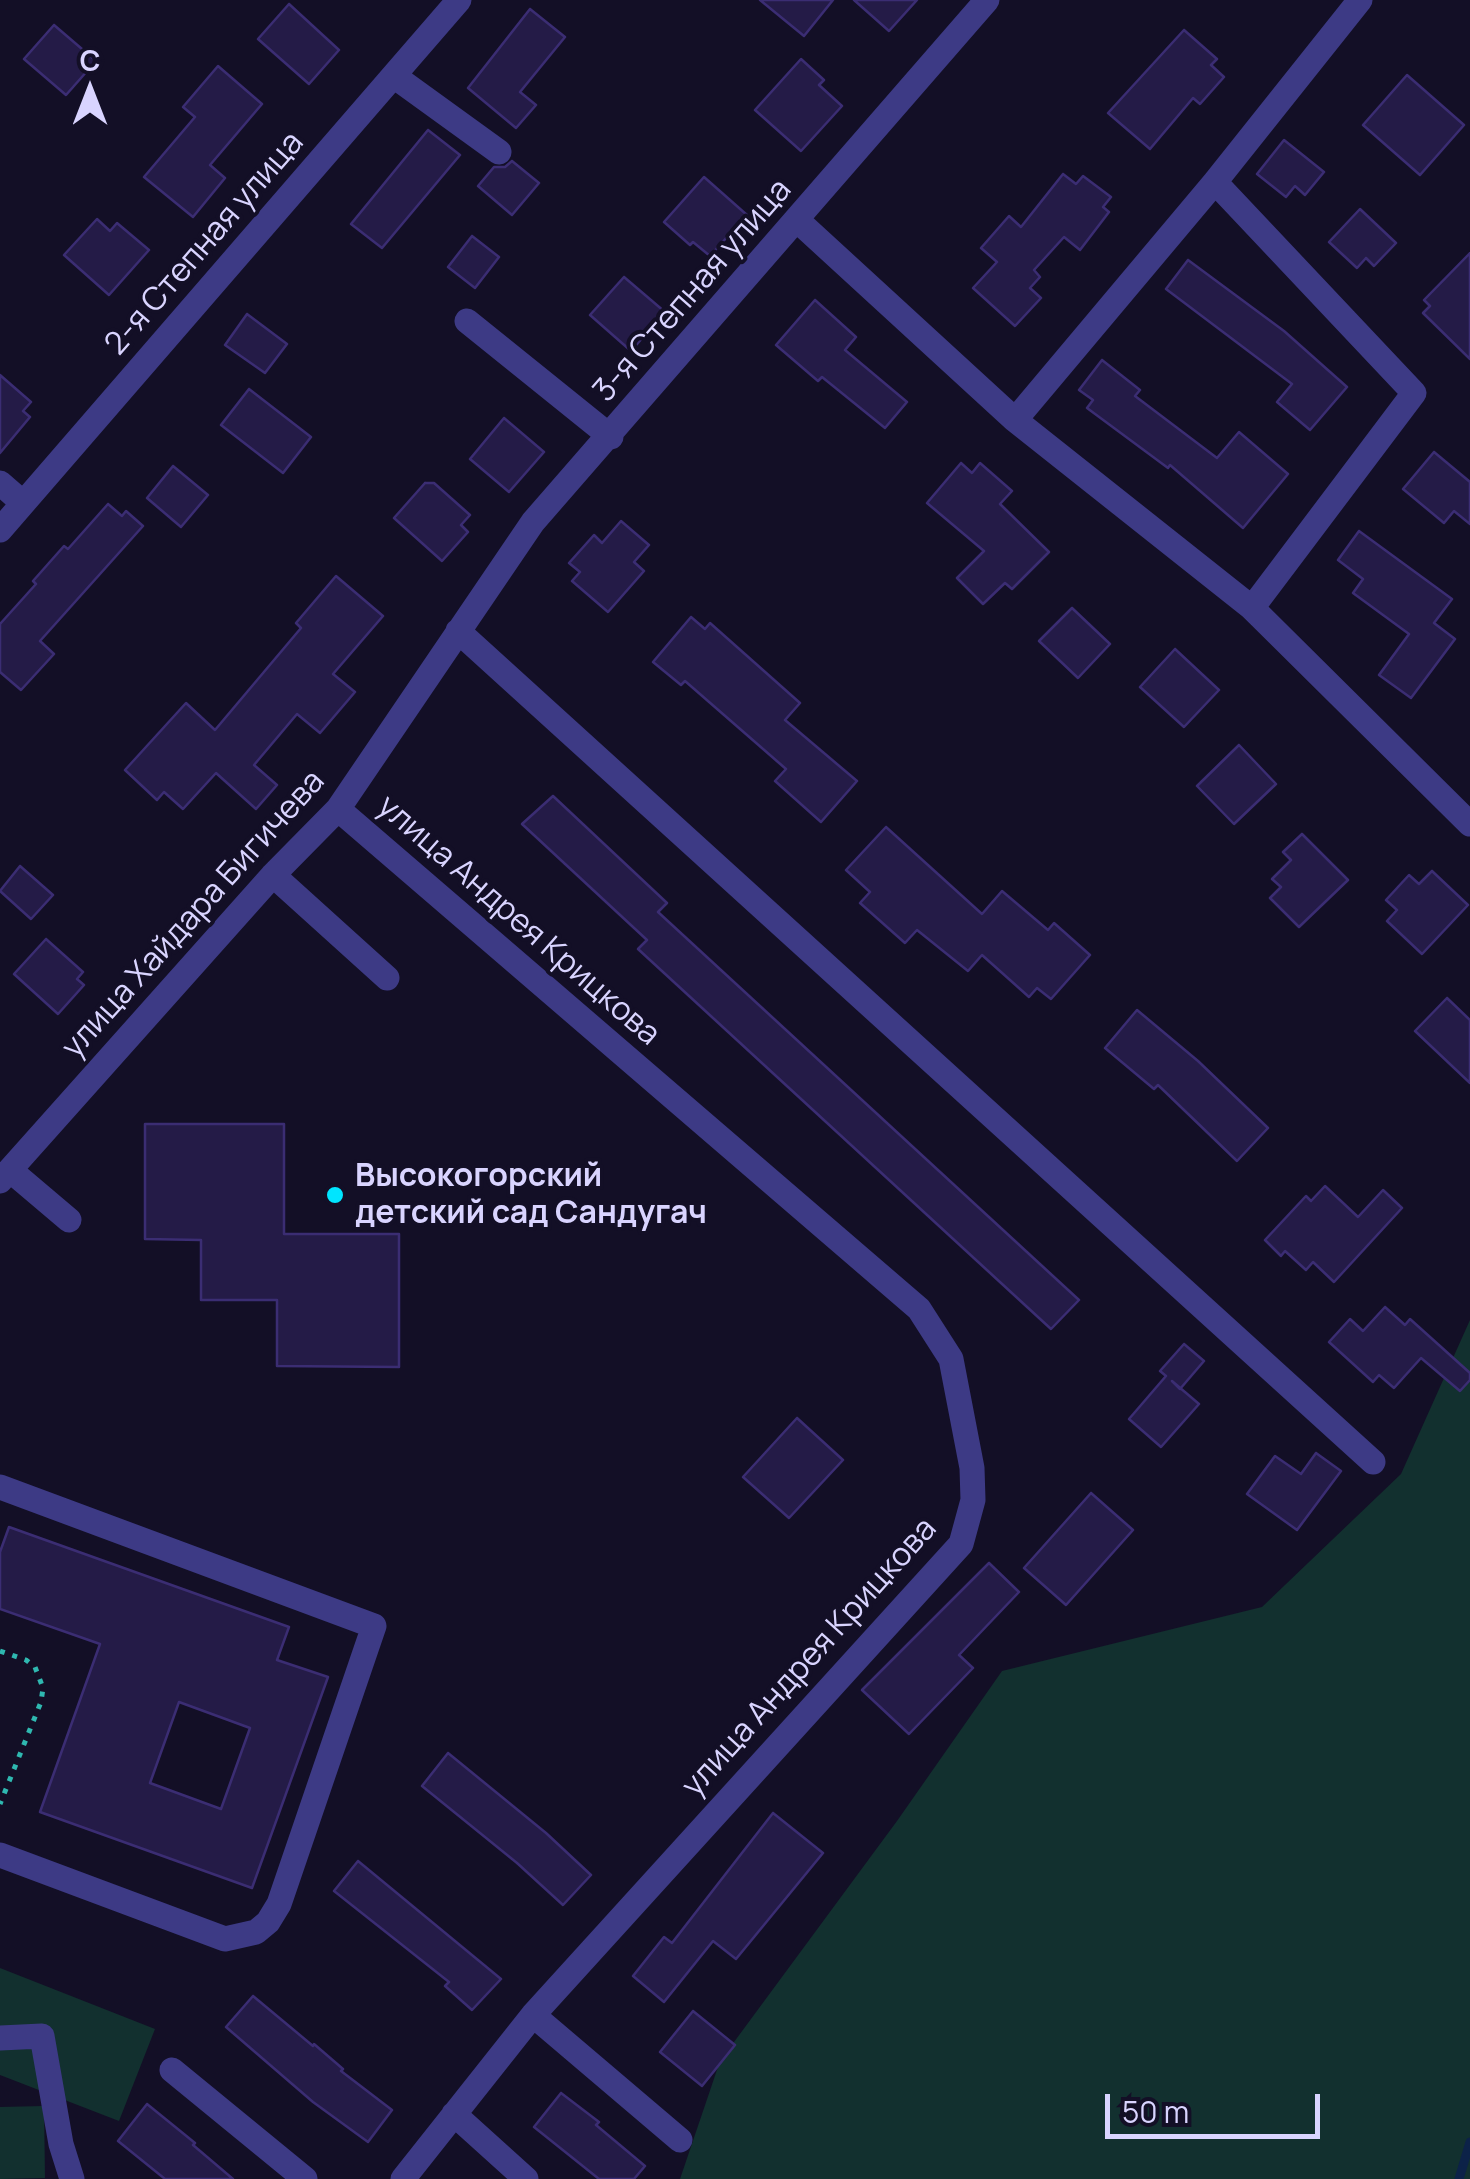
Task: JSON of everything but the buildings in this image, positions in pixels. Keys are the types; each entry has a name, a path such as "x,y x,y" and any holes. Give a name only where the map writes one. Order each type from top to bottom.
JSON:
{"street":[{"name":"2-я Степная улица","path":"0,530 459,0"},
{"name":"3-я Степная улица","path":"458,632 533,522 987,0"},
{"path":"1015,420 1216,182 1360,0"},
{"path":"394,76 499,152"},
{"path":"1216,182 1414,394 1252,608"},
{"path":"797,220 1015,420 1252,608 1470,824"},
{"path":"467,321 611,436"},
{"path":"0,483 23,503"},
{"path":"458,632 1374,1462"},
{"name":"улица Хайдара Бигичева","path":"5,1176 273,875 338,809 458,632"},
{"name":"улица Андрея Крицкова","path":"338,809 919,1309 951,1360 972,1468 972,1500 961,1544 533,2015 403,2179"},
{"path":"273,875 387,978"},
{"path":"5,1176 68,1220"},
{"path":"0,1487 374,1626 279,1904 256,1932 225,1939 0,1855"},
{"path":"533,2015 680,2140"},
{"path":"0,2038 42,2036 61,2144 72,2179"},
{"path":"172,2070 305,2179"},
{"path":"454,2114 526,2179"}],"path":[{"path":"0,1651 26,1660 35,1668 43,1688 0,1804"}],"green space":[{"path":"1470,1320 1470,2179 680,2179 720,2061 1002,1671 1262,1607 1401,1474"},
{"path":"0,1968 155,2029 119,2121 0,2075"},
{"path":"44,2106 45,2178 0,2179 0,2107"}],"waterway":[{"path":"1459,2179 1470,2142"}],"place":[{"name":"Высокогорский детский сад Сандугач","path":"335,1195"}]}
